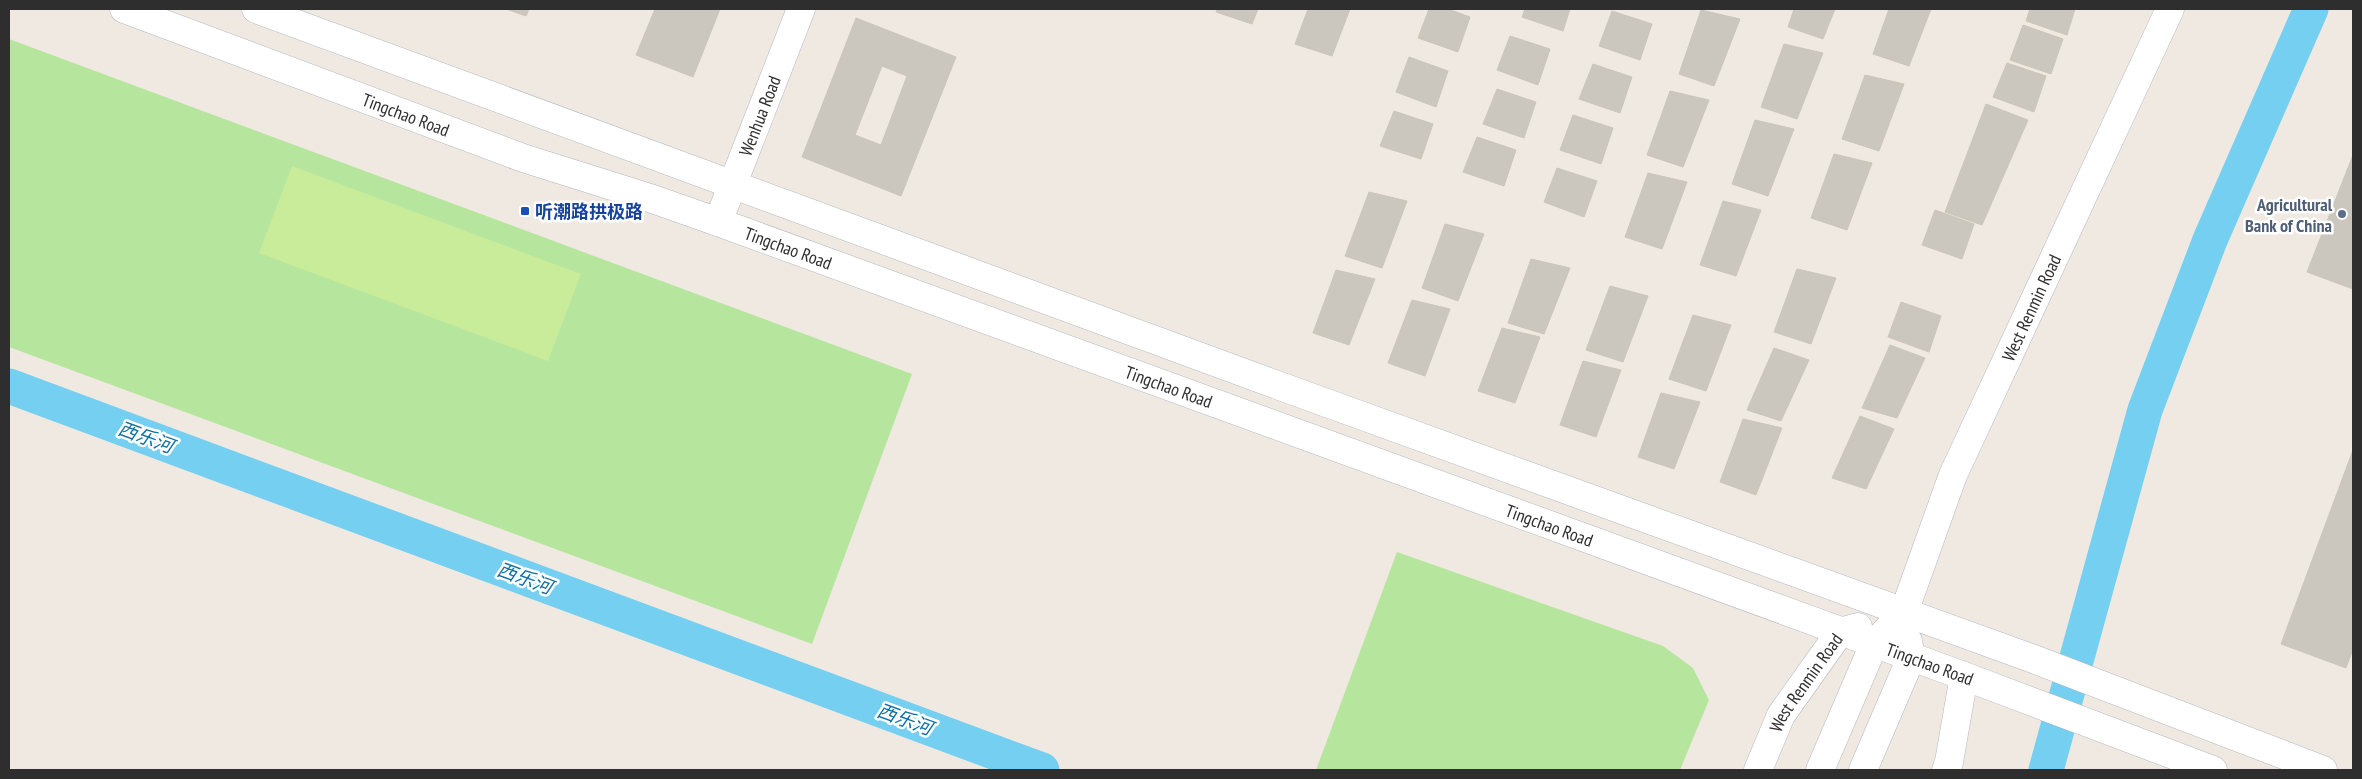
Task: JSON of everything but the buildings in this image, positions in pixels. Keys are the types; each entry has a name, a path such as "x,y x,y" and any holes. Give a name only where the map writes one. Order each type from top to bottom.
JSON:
{"main road":[{"name":"Tingchao Road","path":"124,9 523,158 650,198 718,222 1964,676 2214,770"},
{"path":"256,9 1276,385 2054,667 2322,770"},
{"name":"Wenhua Road","path":"718,222 801,9"},
{"name":"West Renmin Road","path":"1820,770 1874,644 1904,612 1953,475 2170,9"},
{"path":"1904,612 1964,676 1946,770"},
{"name":"West Renmin Road","path":"1758,770 1782,715 1840,632 1904,612"},
{"name":"West Renmin Road","path":"1904,612 1911,658"},
{"path":"1863,770 1911,658"}],"green space":[{"path":"9,39 912,374 812,644 9,347"},
{"path":"292,166 581,274 548,361 259,253"},
{"path":"1397,552 1663,646 1693,668 1709,700 1680,770 1316,770"}],"waterway":[{"path":"2046,770 2145,410 2210,240 2311,9"},
{"name":"西乐河","path":"9,386 1042,770"}],"place":[{"name":"听潮路拱极路","path":"525,211"},
{"name":"Agricultural Bank of China","path":"2342,214"}]}
